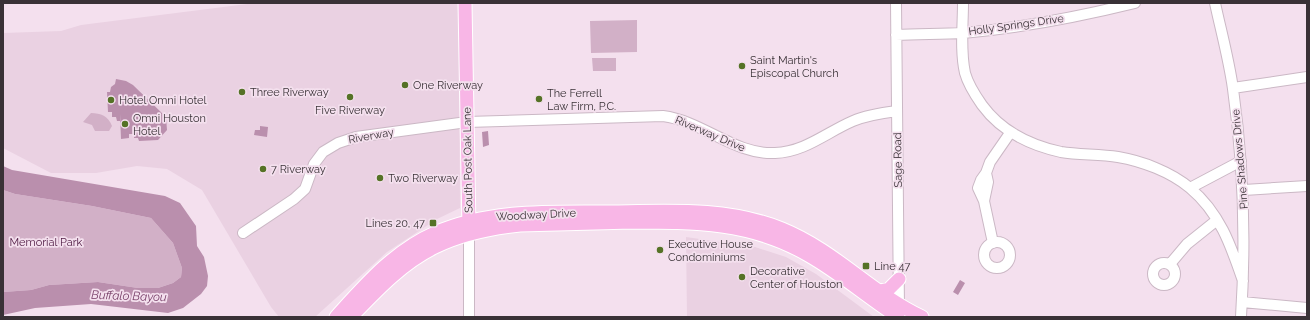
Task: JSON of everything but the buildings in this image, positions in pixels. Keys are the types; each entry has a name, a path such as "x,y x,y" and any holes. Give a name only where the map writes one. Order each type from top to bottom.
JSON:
{"main road":[{"name":"South Post Oak Lane","path":"465,3 469,235"},
{"path":"468,206 477,210 491,210 506,215"},
{"name":"Woodway Drive","path":"351,317 358,302 396,256 433,234 468,221 506,215 750,218 782,229 816,245 845,264 880,292 898,313"},
{"name":"Woodway Drive","path":"336,317 404,267 435,247 498,227 584,217"},
{"name":"Woodway Drive","path":"698,217 747,230 799,250 898,313 922,317"},
{"path":"880,292 889,289 899,279"}],"street":[{"name":"Sage Road","path":"896,3 899,279 898,313"},
{"path":"963,3 965,73 971,87 989,115 1010,133 1020,138 1061,152 1118,157 1142,163 1162,171 1190,188 1204,202 1228,236 1243,281"},
{"name":"Holly Springs Drive","path":"896,35 963,33 1021,26 1088,15 1135,3"},
{"name":"Pine Shadows Drive","path":"1215,3 1233,88 1244,190 1245,233 1241,317"},
{"path":"1233,88 1307,77"},
{"name":"Riverway Drive","path":"467,122 664,116 694,124 748,150 775,153 812,144 852,121 870,114 897,111"},
{"name":"Riverway","path":"243,233 294,199 305,188 314,164 323,152 338,143 356,137 467,122"},
{"path":"993,243 984,201 978,188 980,180 986,173 990,162 1010,133"},
{"path":"1190,188 1241,161"},
{"path":"1244,190 1307,186"},
{"path":"1170,264 1187,244 1217,220"},
{"name":"South Post Oak Lane","path":"468,317 469,235"},
{"path":"1242,302 1307,308"}],"shaded area":[{"path":"255,3 459,3 460,208 437,219 387,252 315,317 279,317 271,307 202,190 167,169 137,166 96,173 51,173 3,148 3,33 61,31 81,25"},
{"name":"Decorative Center of Houston","path":"686,237 755,247 786,257 816,274 874,317 687,317"}],"green space":[{"path":"637,20 637,52 591,53 590,21"},
{"path":"592,58 616,58 616,71 593,71"},
{"path":"91,113 101,114 106,117 112,126 109,131 95,131 92,125 83,122"},
{"name":"Memorial Park","path":"3,190 15,194 92,206 151,218 173,243 182,268 181,277 173,283 158,288 138,288 98,282 49,285 31,290 3,292"}],"water":[{"path":"116,79 126,81 133,85 166,117 167,130 158,140 139,141 138,138 134,138 134,134 129,134 129,138 121,139 120,114 120,121 117,121 116,117 112,117 112,112 108,112 107,92 110,92"},
{"path":"260,126 268,127 267,137 254,135 255,130 260,130"},
{"path":"488,131 489,145 483,147 482,132"},
{"name":"Buffalo Bayou","path":"3,166 12,170 165,196 180,203 196,226 197,246 204,257 208,276 207,286 201,294 183,308 168,313 91,304 35,308 3,315 3,292 31,290 49,285 98,282 138,288 158,288 173,283 181,277 182,268 173,243 151,218 92,206 15,194 3,190"},
{"path":"960,280 965,283 958,295 953,292"}],"place":[{"name":"Saint Martin's Episcopal Church","path":"742,66"},
{"name":"One Riverway","path":"405,85"},
{"name":"Three Riverway","path":"242,92"},
{"name":"Five Riverway","path":"350,97"},
{"name":"The Ferrell Law Firm, P.C.","path":"539,99"},
{"name":"Hotel Omni Hotel","path":"111,100"},
{"name":"Omni Houston Hotel","path":"125,124"},
{"name":"7 Riverway","path":"263,169"},
{"name":"Two Riverway","path":"380,178"},
{"name":"Lines 20, 47","path":"433,223"},
{"name":"Executive House Condominiums","path":"660,250"},
{"name":"Line 47","path":"866,266"},
{"name":"Decorative Center of Houston","path":"742,277"}]}
